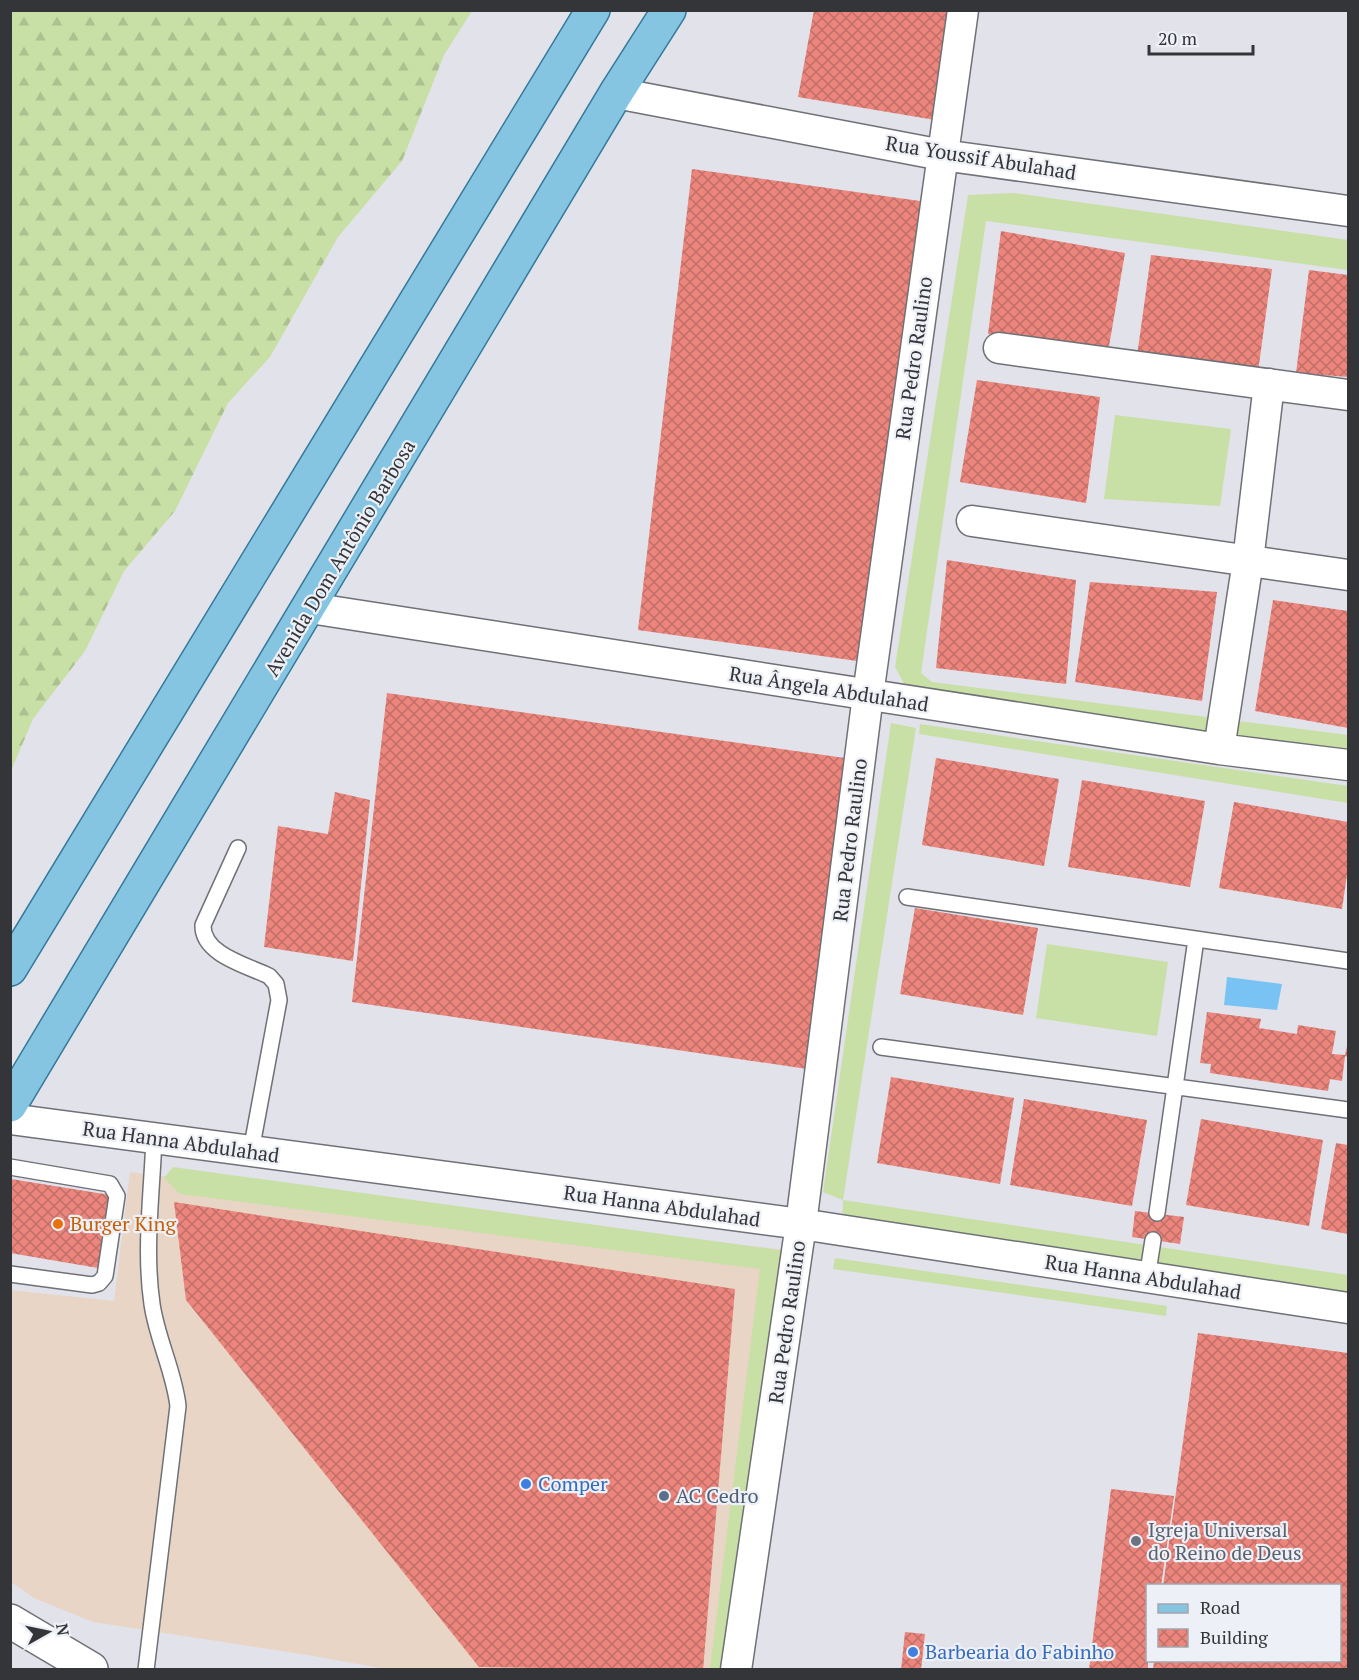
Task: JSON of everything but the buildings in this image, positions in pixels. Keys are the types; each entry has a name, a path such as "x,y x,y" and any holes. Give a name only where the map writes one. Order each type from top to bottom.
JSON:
{"main road":[{"path":"10,969 593,10"},
{"name":"Avenida Dom Antônio Barbosa","path":"10,1105 310,608 616,93 669,10"},
{"path":"10,1621 93,1669"},
{"path":"85,1670 93,1669"}],"street":[{"name":"Rua Pedro Raulino","path":"736,1670 801,1224 868,695 963,10"},
{"name":"Rua Youssif Abulahad","path":"616,93 942,155 1348,211"},
{"path":"999,348 1348,395"},
{"path":"1220,749 1248,561 1269,384"},
{"path":"972,521 1348,574"},
{"name":"Rua Ângela Abdulahad","path":"310,608 1220,749 1348,765"},
{"name":"Rua Hanna Abdulahad","path":"10,1119 801,1224 1348,1308"}],"lane":[{"path":"238,848 203,925 203,936 210,947 269,976 276,984 279,1000 250,1151"},
{"path":"907,897 1348,961"},
{"path":"1157,1213 1196,939"},
{"path":"881,1047 1348,1110"},
{"path":"146,1670 178,1406 176,1385 157,1329 148,1280 154,1138"},
{"path":"10,1167 110,1184 117,1196 105,1276 99,1283 10,1274"},
{"path":"1147,1278 1153,1240"}],"shaded area":[{"path":"130,1172 786,1250 713,1669 386,1669 93,1622 34,1598 11,1582 10,1290 114,1301"}],"green space":[{"path":"11,10 472,11 444,55 402,161 338,237 270,357 228,403 175,511 124,571 85,651 33,719 11,771"},
{"path":"1014,193 1348,240 1348,270 986,221 921,673 932,682 1348,735 1348,755 912,698 895,667 968,195"},
{"path":"1115,415 1231,429 1220,506 1104,499"},
{"path":"891,723 916,728 843,1200 823,1192"},
{"path":"920,724 1348,786 1348,803 919,734"},
{"path":"1047,944 1168,962 1157,1036 1036,1018"},
{"path":"173,1167 785,1251 728,1669 710,1669 760,1269 180,1194 164,1178"},
{"path":"843,1200 1348,1275 1348,1300 842,1223"},
{"path":"835,1258 1167,1306 1166,1316 833,1269"}],"water":[{"path":"1227,977 1282,984 1277,1010 1224,1005"}],"place":[{"name":"Burger King","path":"58,1224"},
{"name":"Comper","path":"526,1484"},
{"name":"AC Cedro","path":"664,1496"},
{"name":"Igreja Universal do Reino de Deus","path":"1136,1541"},
{"name":"Barbearia do Fabinho","path":"913,1652"}]}
